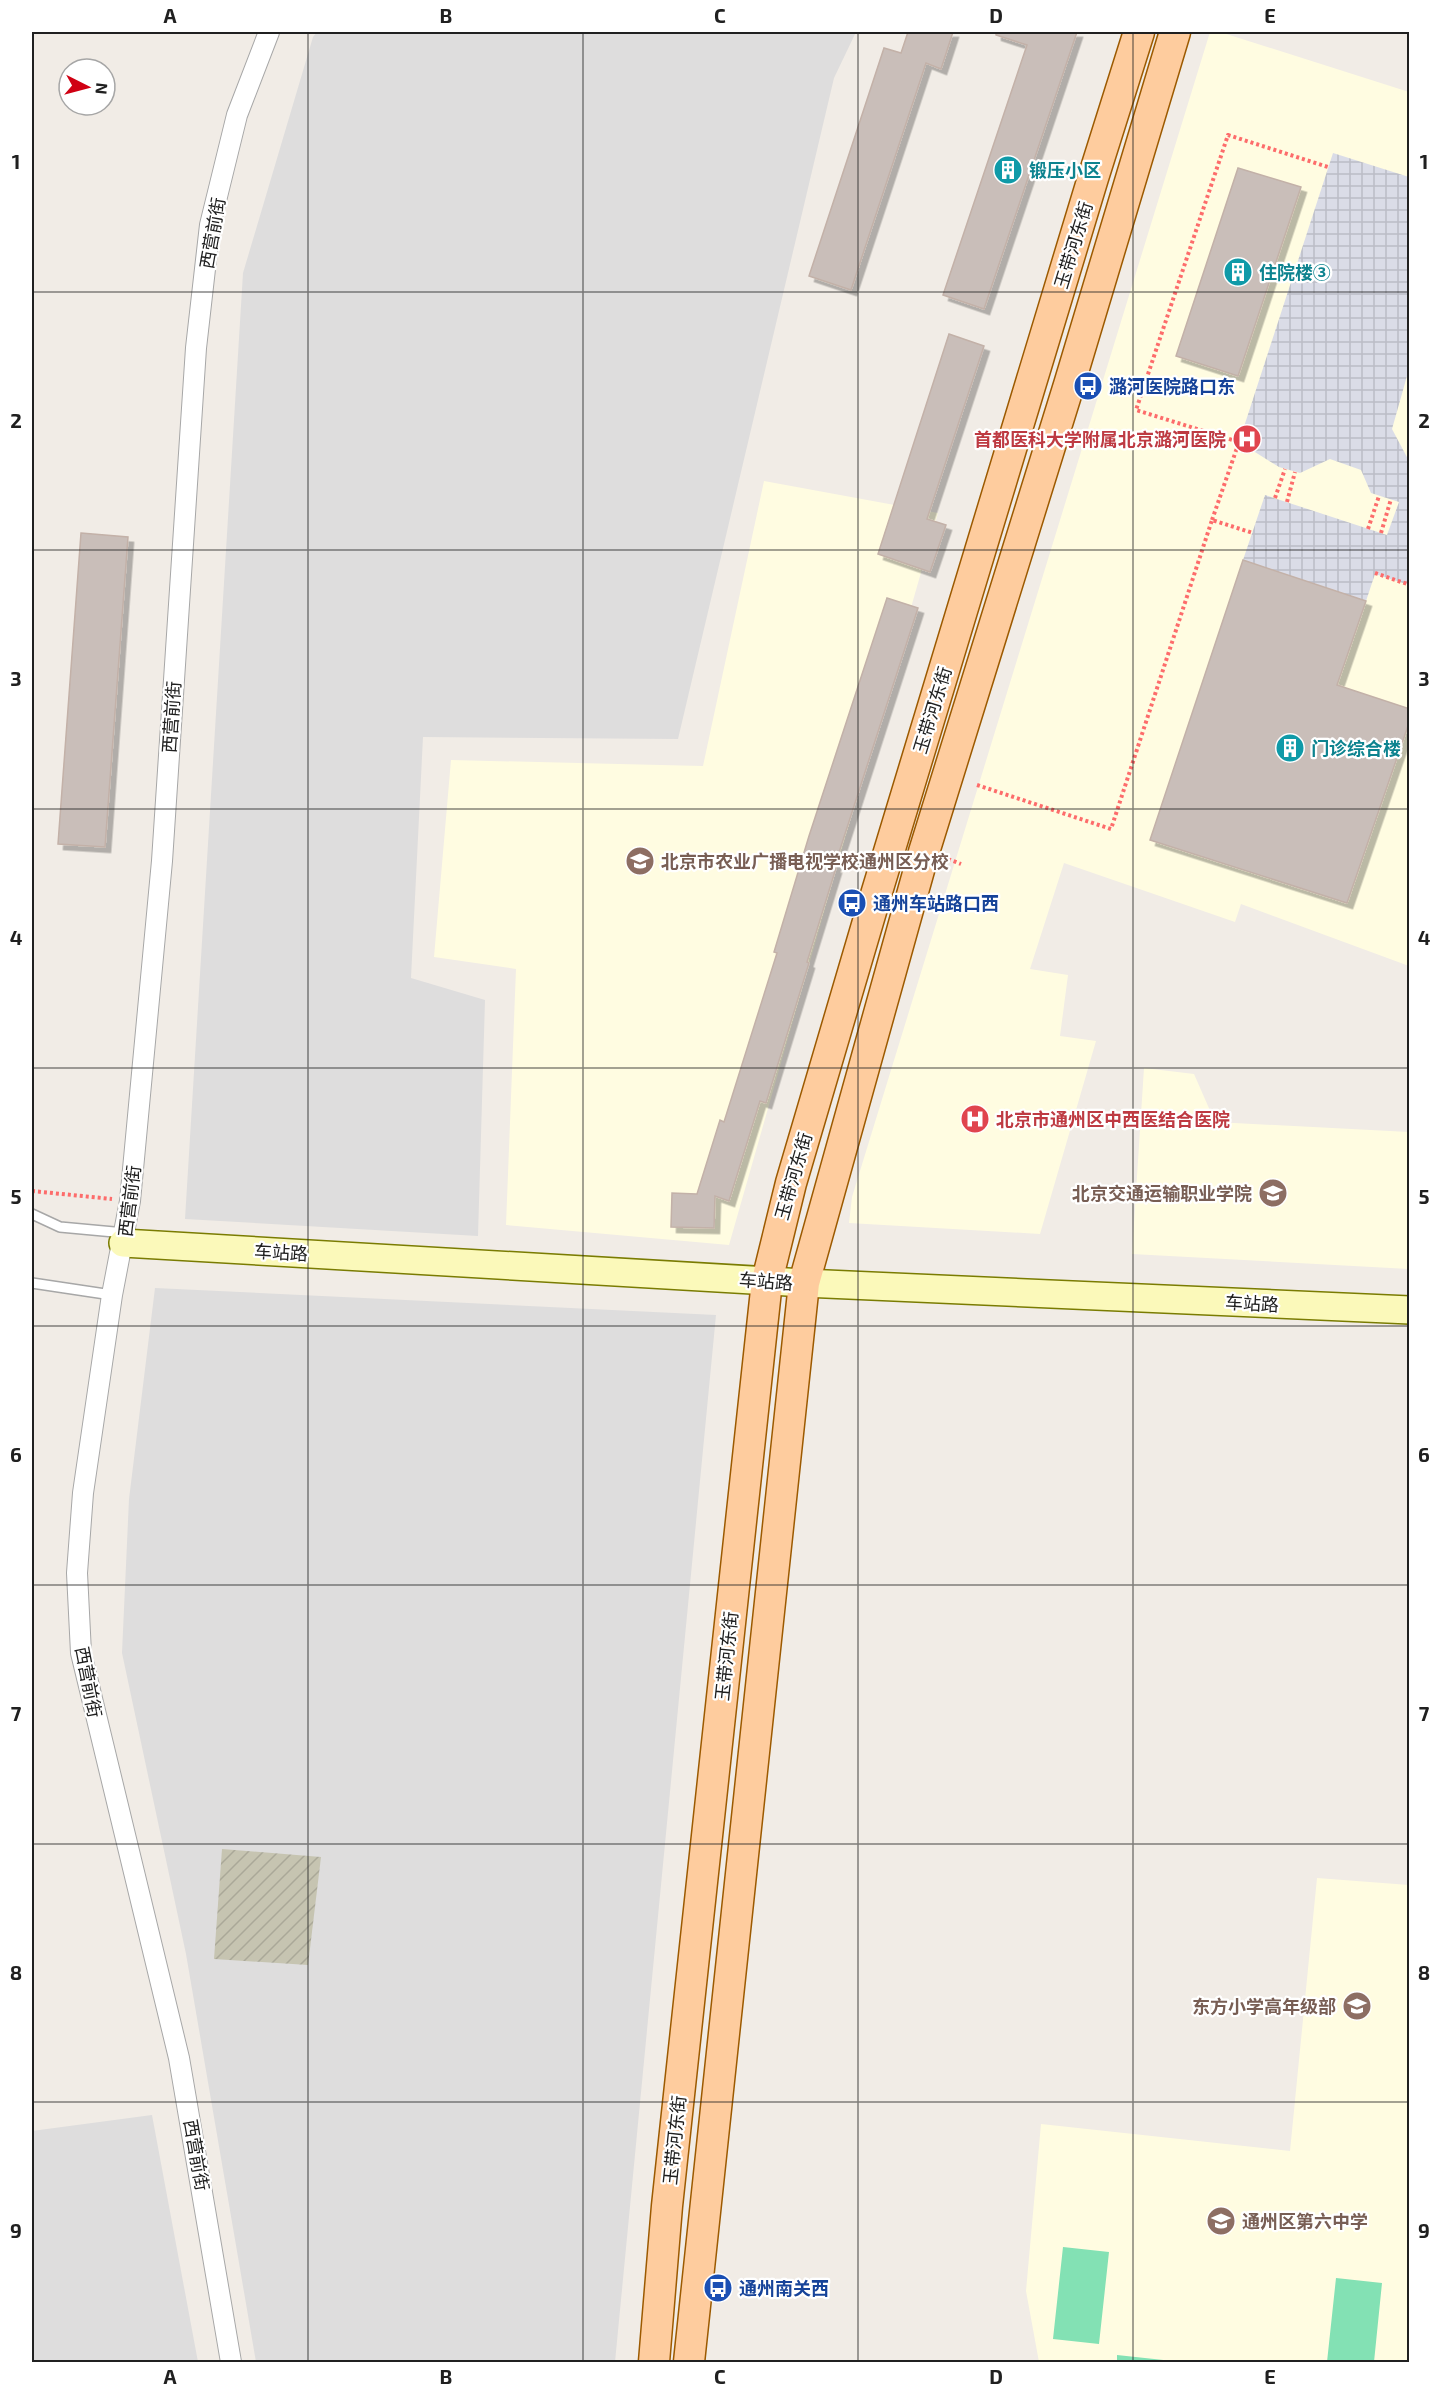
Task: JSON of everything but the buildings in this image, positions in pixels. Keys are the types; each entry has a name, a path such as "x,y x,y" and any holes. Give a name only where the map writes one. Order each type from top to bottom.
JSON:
{"main road":[{"name":"玉带河东街","path":"654,2362 668,2194 767,1281 791,1183 866,931 1139,32"},
{"name":"玉带河东街","path":"689,2362 804,1283 924,852 1069,385 1175,32"}],"street":[{"name":"西营前街","path":"231,2362 179,2058 81,1653 77,1573 83,1493 112,1295 130,1201 162,861 196,348 210,225 237,115 269,32"},
{"name":"车站路","path":"124,1238 767,1281 1410,1310"}],"lane":[{"path":"32,1214 60,1227 124,1238"},
{"path":"32,1284 112,1295"}],"path":[{"path":"977,785 1111,829 1239,442 1136,410 1228,135 1328,167"},
{"path":"1275,498 1284,469"},
{"path":"1287,502 1295,472"},
{"path":"1368,529 1378,495"},
{"path":"1381,533 1391,499"},
{"path":"1212,520 1253,533"},
{"path":"1375,573 1410,585"},
{"path":"32,1191 130,1201"}],"shaded area":[{"path":"317,32 856,32 834,78 678,739 423,737 411,978 485,1000 478,1236 185,1219 243,273 313,37"},
{"name":"首都医科大学附属北京潞河医院","path":"1210,32 1220,32 1409,92 1409,966 1241,904 1235,922 1064,863 1030,969 1068,975 1060,1036 1096,1041 1040,1234 849,1223 852,1197"},
{"path":"1333,153 1409,177 1409,369 1392,429 1409,461 1409,585 1375,574 1366,601 1243,560 1265,495 1387,535 1399,502 1371,493 1361,470 1330,459 1300,473 1279,467 1239,442"},
{"name":"北京市农业广播电视学校通州区分校","path":"764,481 938,513 729,1245 506,1225 516,969 434,957 451,760 703,766"},
{"name":"北京交通运输职业学院","path":"1144,1068 1194,1074 1215,1122 1409,1132 1409,1269 1132,1254"},
{"path":"155,1288 716,1315 615,2362 256,2362 186,1954 122,1653 129,1499"},
{"path":"222,1849 321,1857 308,1965 214,1959"},
{"name":"通州区第六中学","path":"1317,1878 1409,1885 1409,2362 1039,2362 1026,2291 1041,2124 1290,2151"},
{"path":"152,2115 198,2362 32,2362 32,2131"}],"green space":[{"path":"1063,2247 1109,2252 1099,2344 1053,2339"},
{"path":"1336,2278 1382,2283 1374,2362 1327,2362"},
{"path":"1117,2355 1182,2362 1117,2362"}],"place":[{"name":"锻压小区","path":"1008,170"},
{"name":"住院楼③","path":"1238,272"},
{"name":"潞河医院路口东","path":"1088,386"},
{"name":"首都医科大学附属北京潞河医院","path":"1247,439"},
{"name":"门诊综合楼","path":"1290,748"},
{"name":"北京市农业广播电视学校通州区分校","path":"640,861"},
{"name":"通州车站路口西","path":"852,903"},
{"name":"北京市通州区中西医结合医院","path":"975,1119"},
{"name":"北京交通运输职业学院","path":"1273,1193"},
{"name":"东方小学高年级部","path":"1357,2006"},
{"name":"通州区第六中学","path":"1221,2221"},
{"name":"通州南关西","path":"718,2288"}]}
